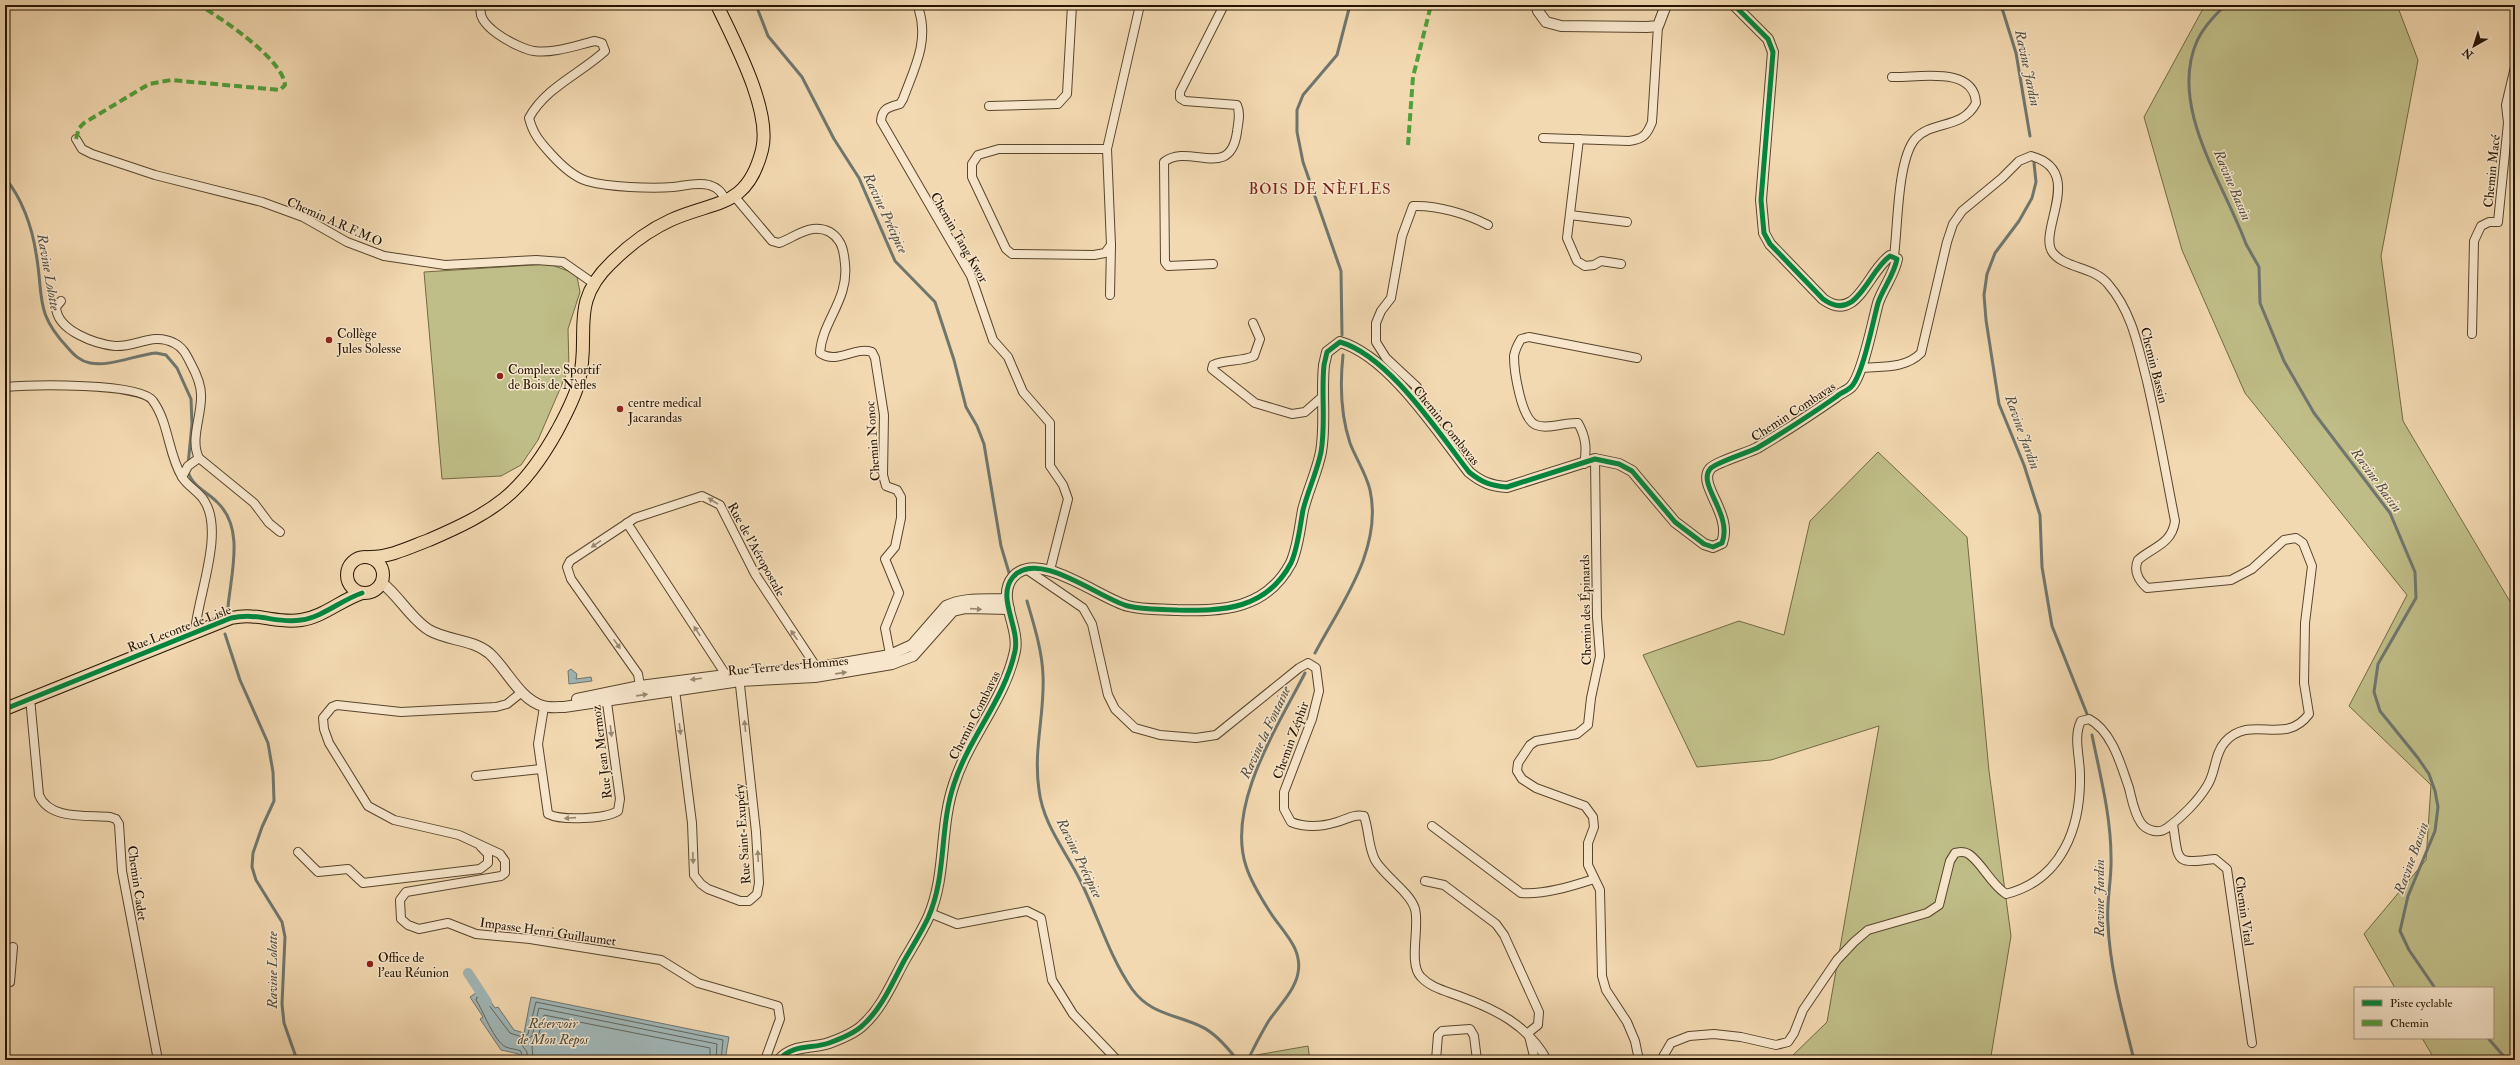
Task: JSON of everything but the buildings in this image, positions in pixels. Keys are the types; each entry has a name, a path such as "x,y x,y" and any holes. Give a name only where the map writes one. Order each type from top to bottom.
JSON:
{"main road":[{"path":"334,607 348,581 348,570 354,560 364,556 380,557 399,552 456,528 495,508 514,493 540,460 579,382 583,314 593,283 612,262 655,229 672,220 731,199 750,180 762,151 765,135 762,112 734,40 717,5"},
{"path":"383,569 399,552"},
{"path":"348,581 354,589 362,593 374,591 382,583 383,569 380,564 370,557"},
{"name":"Rue Leconte de Lisle","path":"5,708 195,631 231,618 247,615 286,622 302,620 319,615 362,593"}],"street":[{"path":"483,5 481,8 480,17 485,25 516,45 534,51 556,49 595,41 602,43 605,51 561,84 536,106 529,118 533,134 556,160 586,181 602,184 673,187 691,184 709,185 721,191 731,199"},
{"path":"989,106 1058,104 1064,100 1067,94 1072,5"},
{"path":"1110,295 1111,245 1107,149 1140,5"},
{"path":"1213,264 1168,266 1165,262 1164,162 1171,156 1222,158 1231,152 1235,144 1240,111 1237,106 1185,101 1180,98 1180,92 1224,5"},
{"path":"1537,5 1538,11 1546,22 1561,26 1658,26"},
{"path":"1543,138 1629,141 1641,140 1648,132 1652,122 1658,26 1666,5"},
{"path":"1734,5 1768,39 1773,52 1760,200 1764,233 1770,244 1823,299 1833,306 1844,307 1856,299 1876,269 1884,260 1894,256 1899,191 1911,147 1916,138 1928,131 1964,118 1976,103 1976,93 1972,87 1957,78 1892,77"},
{"name":"Chemin Tang Kwor","path":"919,10 924,32 922,46 903,99 900,104 886,108 882,114 881,121 974,280 993,340 1008,357 1023,392 1050,423 1050,466 1062,485 1068,499 1050,570"},
{"name":"Chemin Macé","path":"2472,334 2474,241 2481,226 2489,222 2498,222 2508,123 2506,105 2515,67"},
{"name":"Chemin A.R.F.M.O","path":"76,139 82,149 92,154 155,175 262,202 303,217 348,242 384,256 445,265 536,260 563,262 593,283"},
{"path":"1579,139 1567,238 1577,261 1585,266 1594,265 1601,261 1621,264"},
{"path":"1107,149 999,149 978,155 972,164 972,177 1001,242 1012,254 1094,255 1106,253 1111,245"},
{"name":"Chemin Bassin","path":"1860,368 1900,365 1913,361 1921,353 1947,242 1953,224 1962,211 2002,178 2019,161 2031,156 2049,163 2055,173 2057,206 2049,242 2053,253 2069,263 2097,273 2120,300 2131,321 2138,344 2163,450 2175,521 2174,528 2168,539 2138,560 2136,566 2138,578 2147,588 2231,580 2252,569 2284,540 2296,538 2303,543 2312,566 2305,623 2304,684 2309,714 2298,726 2290,730 2241,730 2225,741 2220,748 2208,786 2173,824"},
{"name":"Chemin Nonoc","path":"731,199 772,241 779,243 811,229 822,229 835,234 842,246 847,278 843,295 821,343 820,353 826,358 836,358 863,349 872,352 875,358 884,415 883,475 886,486 897,490 901,497 901,518 895,547 885,559 899,593 885,628 891,660"},
{"path":"1412,399 1417,387 1386,358 1376,342 1376,323 1381,311 1391,298 1402,236 1413,206 1422,206 1473,218 1488,225"},
{"path":"1570,215 1627,222"},
{"name":"Chemin Combavas","path":"1026,569 1042,568 1050,570 1129,607 1215,610 1228,609 1253,600 1271,589 1292,561 1306,499 1321,453 1324,365 1327,352 1340,342 1364,352 1412,399 1469,472 1477,479 1492,486 1506,487 1595,460 1619,464 1632,472 1675,522 1704,544 1713,547 1722,543 1725,534 1721,511 1708,486 1707,475 1710,469 1715,465 1743,456 1814,414 1852,387 1860,368 1879,301 1895,268 1897,259 1894,256"},
{"path":"61,301 56,307 56,313 61,321 76,333 88,338 115,346 159,338 176,344 183,350 200,384 201,398 195,460 183,475"},
{"path":"1253,323 1260,339 1254,356 1247,359 1223,361 1213,365 1212,369 1255,402 1292,414 1305,412 1322,397"},
{"path":"1584,464 1586,451 1584,433 1578,423 1569,422 1542,427 1527,419 1523,411 1514,356 1516,347 1521,339 1529,337 1637,358"},
{"path":"5,387 57,386 131,389 148,396 158,410 172,456 188,486 205,501 211,522 211,547 197,611 195,631"},
{"path":"195,460 254,503 269,523 280,532"},
{"name":"Chemin des Épinards","path":"1595,460 1596,616 1600,656 1588,726 1577,734 1536,742 1530,745 1518,763 1517,771 1522,779 1536,788 1585,806 1593,817 1594,827 1588,843 1588,865 1600,890 1602,976 1606,990 1627,1022 1635,1041 1639,1060"},
{"name":"Rue de l'Aéropostale","path":"640,686 638,674 571,579 567,567 570,561 635,518 695,497 702,496 715,501 724,512 755,574 813,662 815,672"},
{"path":"627,523 726,675"},
{"path":"1006,599 1008,586 1013,577 1026,569"},
{"name":"Chemin Zéphir","path":"1026,569 1083,608 1092,624 1108,695 1115,709 1135,728 1145,732 1196,738 1216,735 1299,668 1308,663 1316,668 1319,691 1312,719 1284,792 1284,809 1291,822 1303,827 1320,826 1338,822 1355,814 1364,816 1370,849 1376,861 1415,908 1416,965 1420,976 1434,987 1476,1002 1513,1021 1528,1033 1547,1060"},
{"path":"382,583 427,629 446,638 473,644 489,653 522,692 535,703 546,707"},
{"name":"Chemin Combavas","path":"779,1060 785,1053 794,1049 828,1044 861,1028 877,1012 930,913 939,883 952,789 963,756 1007,679 1016,648 1017,634 1006,599"},
{"name":"Rue Terre des Hommes","path":"891,660 912,645 946,606 967,600 1006,599"},
{"name":"Rue Terre des Hommes","path":"606,696 675,690 739,678 815,672 912,656 953,611 966,608 1009,609"},
{"name":"Rue Terre des Hommes","path":"546,707 564,707 640,686 726,675 739,678"},
{"name":"Rue Saint-Exupéry","path":"675,690 692,823 694,875 708,889 740,901 749,901 757,894 759,883 756,832 739,678"},
{"name":"Impasse Henri Guillaumet","path":"522,692 508,704 496,707 401,712 337,705 332,707 323,718 324,729 329,743 368,806 394,820 459,835 500,854 505,862 505,873 494,878 406,892 400,900 399,908 401,919 408,925 419,929 448,922 476,934 530,938 661,960 698,982 778,1006 780,1019 765,1060"},
{"name":"Rue Jean Mermoz","path":"546,707 538,744 548,814 562,819 611,815 618,810 620,799 606,696"},
{"name":"Chemin Cadet","path":"30,698 39,795 42,802 53,811 110,817 116,819 119,824 122,871 158,1060"},
{"path":"1661,1060 1671,1043 1689,1036 1714,1034 1741,1037 1776,1045 1788,1042 1794,1033 1803,1010 1837,960 1854,942 1868,930 1927,913 1939,905 1950,861 1955,853 1961,851 1970,855 1994,887 2006,894 2019,891 2040,877 2054,865 2073,831 2080,776 2077,729 2081,721 2089,719 2098,724 2104,731 2116,754 2141,824 2154,832 2163,831 2173,824"},
{"path":"476,776 541,768"},
{"name":"Chemin Vital","path":"2173,824 2178,855 2181,860 2189,863 2215,859 2227,869 2252,1043"},
{"path":"1432,826 1521,893 1576,885 1594,879"},
{"path":"298,852 318,872 348,869 363,883 480,869 488,862 488,854 479,844"},
{"path":"1425,881 1444,885 1496,924 1504,935 1539,1012 1538,1025 1528,1033 1535,1060"},
{"path":"930,913 958,924 1027,911 1041,918 1052,980 1073,1014 1117,1060"},
{"path":"5,982 10,982 13,947"},
{"path":"1436,1060 1438,1036 1442,1031 1470,1029 1474,1036 1477,1060"}],"shaded area":[{"path":"2205,5 2397,5 2418,60 2381,256 2403,421 2515,610 2515,1060 2435,1060 2423,1039 2494,1039 2494,987 2394,987 2364,934 2426,860 2431,785 2349,706 2407,595 2245,393 2182,250 2144,117"},
{"name":"Complexe Sportif de Bois de Nèfles","path":"549,264 571,272 577,277 580,292 568,329 569,368 538,440 521,465 501,476 442,479 424,272"},
{"path":"1878,452 1967,537 1989,771 2011,936 1991,1056 1996,1060 1788,1060 1827,1022 1879,726 1771,760 1697,767 1643,655 1739,621 1784,635 1810,521"},
{"path":"1308,1046 1310,1060 1228,1060"}],"water":[{"path":"571,669 577,674 576,679 591,677 592,681 569,684 568,671"},
{"name":"Réservoir de Mon Repos","path":"482,989 495,1008 498,1007 514,1030 524,1033 531,997 729,1037 725,1060 518,1060 519,1054 501,1050 480,1019 483,1017 470,997"}],"waterway":[{"name":"Ravine Précipice","path":"756,5 768,36 802,77 834,139 859,178 895,261 935,302 954,360 966,407 977,426 984,444 1001,546 1010,576"},
{"name":"Ravine la Fontaine","path":"1342,335 1341,271 1303,162 1297,132 1297,110 1303,95 1337,55 1350,5"},
{"name":"Ravine Jardin","path":"2001,5 2016,53 2030,136"},
{"name":"Ravine Bassin","path":"2225,5 2210,22 2197,41 2190,66 2189,92 2194,118 2202,144 2246,244 2259,267 2260,303 2284,361 2314,413 2390,513 2415,572 2416,598 2378,664 2374,692 2380,711 2418,758 2429,774 2435,791 2438,807 2435,831 2408,896 2400,931 2409,950 2434,987"},
{"name":"Ravine Jardin","path":"2034,163 2036,182 2032,198 2019,221 1995,253 1987,274 1984,295 1986,320 1999,404 2024,465 2040,515 2042,567 2052,626 2087,714"},
{"name":"Ravine Lolotte","path":"5,178 21,204 32,233 42,304 45,314 57,335 70,351 83,361 98,364 156,353 166,355 177,368 191,399 192,424 188,465"},
{"name":"Ravine la Fontaine","path":"1315,653 1357,575 1365,555 1371,533 1372,512 1370,490 1350,443 1343,411 1343,355"},
{"name":"Ravine Lolotte","path":"188,471 192,480 217,502 226,513 231,525 234,538 234,552 228,607"},
{"name":"Ravine Précipice","path":"1027,601 1041,656 1043,675 1037,760 1041,802 1050,826 1080,880 1110,950 1132,989 1147,1004 1155,1009 1200,1026 1210,1032 1237,1060"},
{"name":"Ravine Lolotte","path":"225,634 240,680 268,743 273,772 274,801 262,827 253,853 252,867 256,880 282,922 285,937 282,1004 284,1023 297,1060"},
{"name":"Ravine la Fontaine","path":"1248,1060 1268,1022 1293,986 1298,973 1299,964 1295,948 1263,901 1248,872 1242,842 1243,818 1249,792 1258,766 1269,741 1305,673"},
{"name":"Ravine Jardin","path":"2092,735 2111,842 2111,865 2108,899 2111,958 2134,1060"},
{"path":"468,973 487,1002"},
{"name":"Ravine Bassin","path":"2489,1039 2507,1060"}],"marked path":[{"path":"76,139 79,128 84,123 149,84 171,80 280,90 285,85 282,75 274,63 263,52 250,40 199,5"},
{"path":"1408,145 1413,77 1431,5"}],"cycle path":[{"path":"779,1060 790,1051 823,1045 838,1040 860,1028 876,1011 881,1003 928,918 938,886 946,818 954,784 968,750 1003,685 1010,669 1015,651 1016,642 1007,603 1008,585 1013,577 1024,570 1038,568 1069,578 1116,602 1128,606 1152,609 1211,610 1227,608 1256,599 1269,590 1281,579 1291,563 1295,551 1303,510 1321,452 1323,431 1324,365 1327,352 1340,342 1358,350 1394,379 1411,397 1469,472 1482,481 1496,486 1507,487 1595,459 1619,464 1632,471 1675,522 1704,544 1713,547 1722,543 1724,532 1723,521 1708,483 1707,476 1710,469 1724,461 1757,448 1851,387 1860,371 1878,303 1896,265 1897,259 1890,256 1882,263 1861,293 1853,301 1845,305 1835,305 1823,299 1770,244 1764,233 1761,200 1773,52 1768,39 1734,5"},
{"path":"5,709 231,618 250,616 283,621 301,620 317,616 362,593"}],"place":[{"name":"Collège Jules Solesse","path":"329,340"},
{"name":"Complexe Sportif de Bois de Nèfles","path":"500,376"},
{"name":"centre medical Jacarandas","path":"620,409"},
{"name":"Office de l'eau Réunion","path":"370,964"}],"district":[{"name":"BOIS DE NÈFLES","path":"1320,189"}]}
